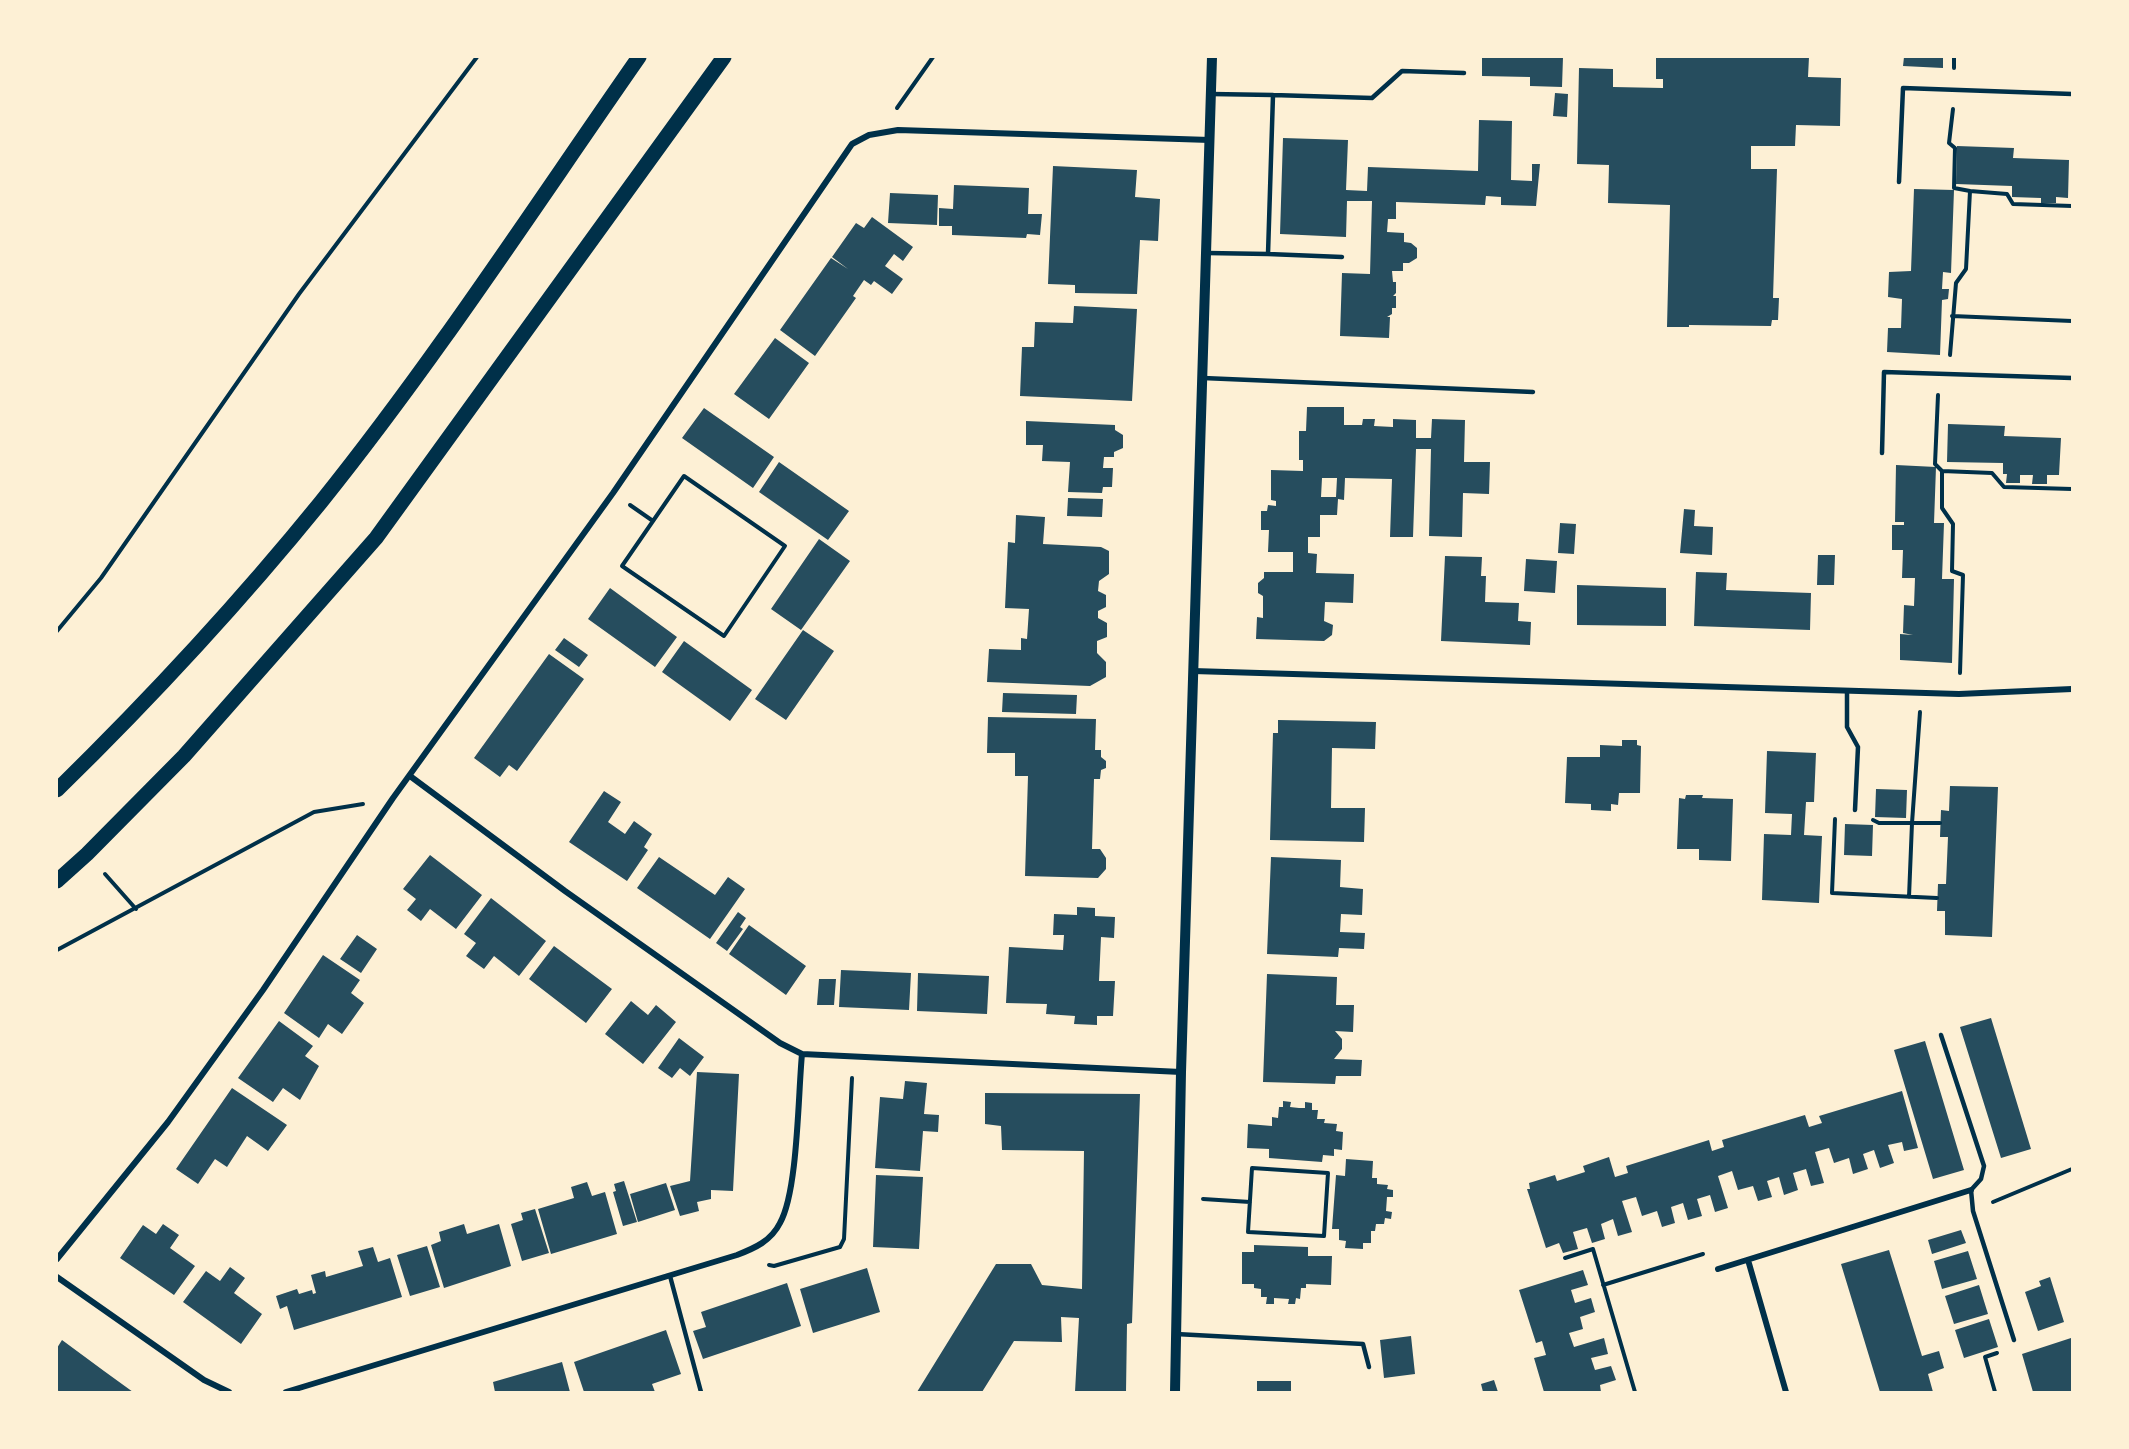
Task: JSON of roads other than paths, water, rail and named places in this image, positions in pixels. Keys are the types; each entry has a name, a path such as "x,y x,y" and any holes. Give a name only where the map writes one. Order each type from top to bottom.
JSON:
{"main road":[{"path":"57,790 140,709 322,500 402,395 639,57"},
{"path":"57,880 87,854 192,747 376,538 724,57"}],"street":[{"path":"1175,1392 1181,1072 1212,57"},
{"path":"57,1259 168,1122 310,923 393,798 613,493 852,144 869,135 898,130 1210,140"},
{"path":"1193,671 1847,692 1959,694 2072,689"},
{"path":"410,776 584,905 780,1043 802,1054 1181,1072"},
{"path":"286,1392 737,1255 763,1244 780,1224 789,1199 802,1054"},
{"path":"1718,1269 1971,1190"},
{"path":"1748,1260 1786,1392"},
{"path":"57,1277 204,1380 229,1392"}],"lane":[{"path":"1211,94 1372,98 1402,71 1464,73"},
{"path":"1899,182 1903,88 2072,94"},
{"path":"1268,254 1273,95"},
{"path":"1207,253 1342,256"},
{"path":"1882,453 1884,372 2072,378"},
{"path":"1203,378 1533,392"},
{"path":"1847,692 1847,727 1858,747 1855,810"},
{"path":"1941,1035 1983,1166 1981,1179 1971,1190 1973,1211 2014,1340"},
{"path":"669,1276 701,1392"},
{"path":"1176,1334 1363,1344 1369,1367"}]}
